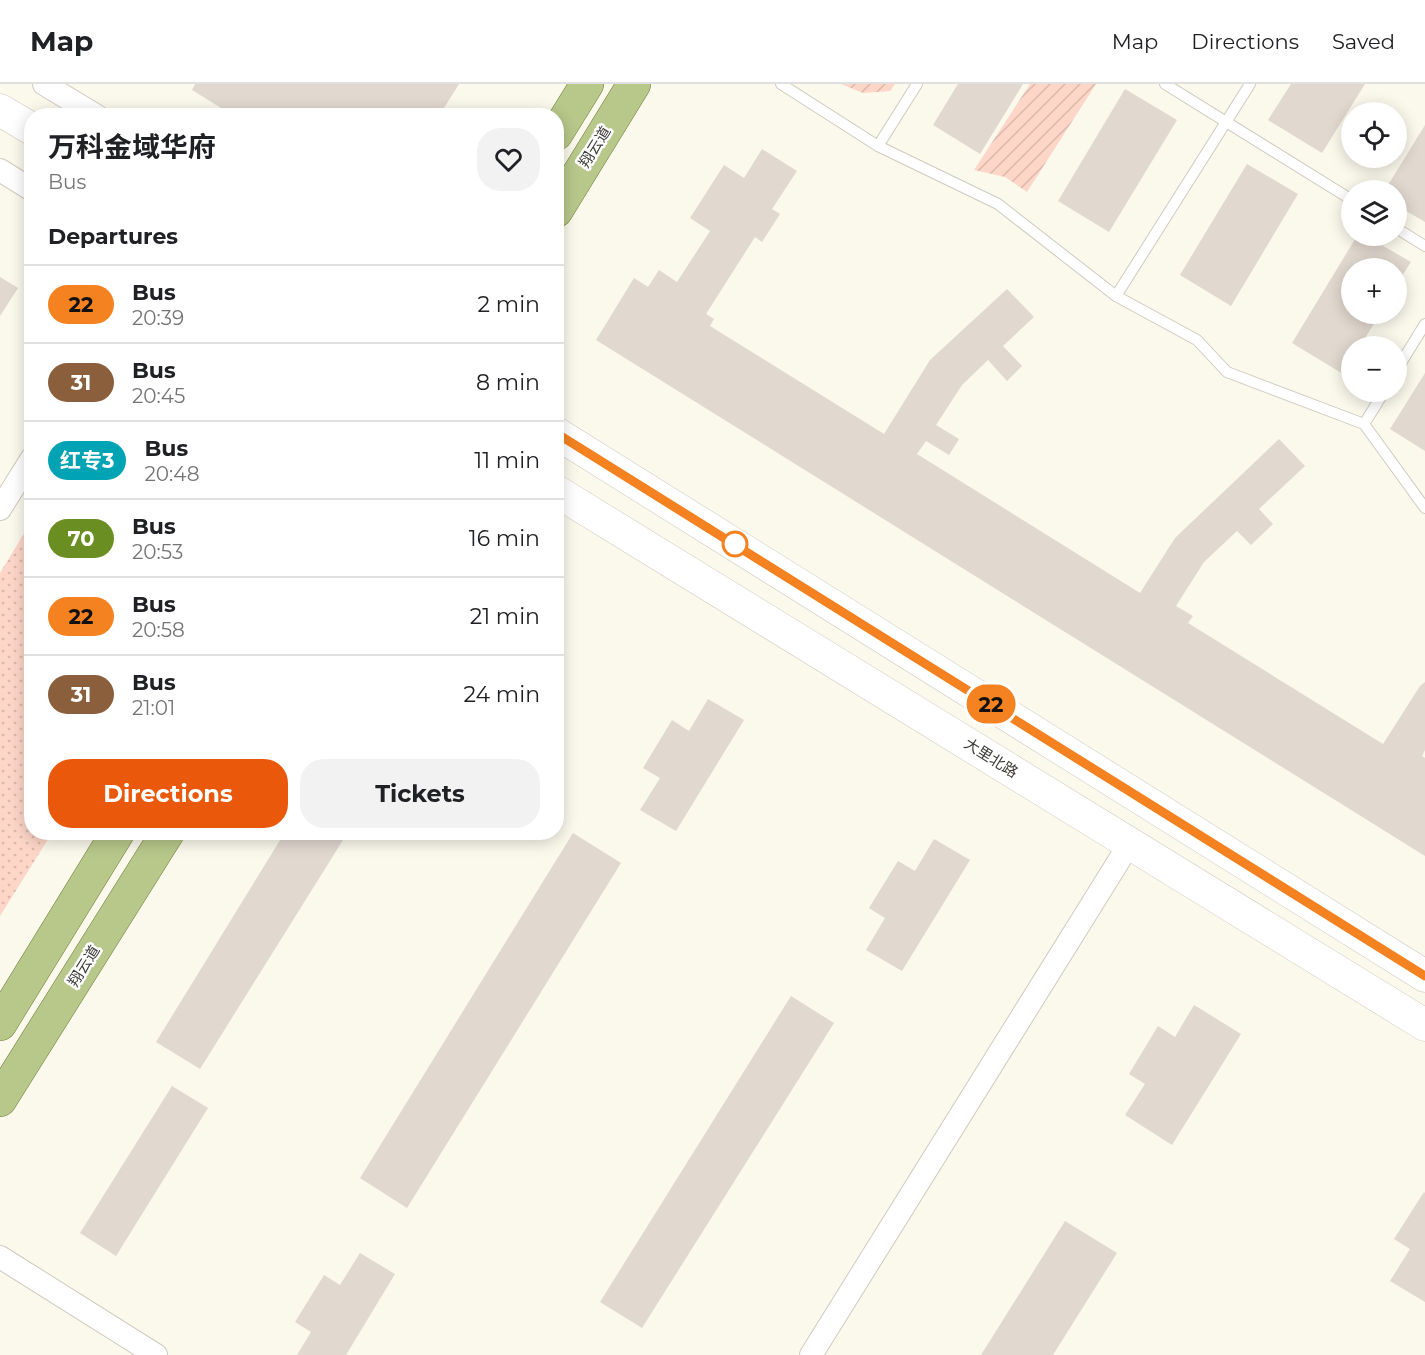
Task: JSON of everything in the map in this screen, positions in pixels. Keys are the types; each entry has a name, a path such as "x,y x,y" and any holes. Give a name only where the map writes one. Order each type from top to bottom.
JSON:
{"main road":[{"path":"564,122 588,84"},
{"name":"翔云道","path":"564,198 634,84"},
{"path":"0,110 24,124"},
{"path":"564,438 1425,976"},
{"name":"大里北路","path":"564,496 1425,1025"},
{"path":"0,1024 113,840"},
{"name":"翔云道","path":"0,1100 163,840"}],"street":[{"path":"44,84 84,108"},
{"path":"0,170 24,185"},
{"path":"0,509 24,471"},
{"path":"811,1355 1130,843"},
{"path":"0,1257 156,1355"}],"lane":[{"path":"781,84 878,146 998,204 1116,296 1197,340 1227,372 1364,424 1425,507"},
{"path":"878,146 917,84"},
{"path":"1165,84 1341,193"},
{"path":"1116,296 1250,84"},
{"path":"1407,235 1425,246"},
{"path":"1407,353 1425,324"},
{"path":"1364,424 1378,402"}],"shaded area":[{"path":"841,84 895,84 890,91 863,93"},
{"path":"1030,84 1096,84 1027,192 1005,177 974,170"},
{"path":"24,534 24,840 48,840 0,916 0,573"}],"building":[{"path":"195,84 459,84 444,108 221,108 192,90"},
{"path":"958,84 1023,84 980,154 933,125"},
{"path":"1291,84 1365,84 1354,102 1341,102 1341,123 1322,153 1268,120"},
{"path":"1125,89 1177,120 1109,232 1058,201"},
{"path":"1425,125 1425,222 1407,211 1407,180 1391,180 1399,168 1407,168 1407,154"},
{"path":"762,149 797,171 772,209 780,214 762,242 755,237 706,314 714,319 710,326 884,434 930,360 1007,289 1034,317 1003,346 1022,366 1007,381 988,360 962,385 936,425 959,439 949,455 926,441 917,454 1140,593 1175,538 1279,439 1305,466 1259,509 1273,524 1251,545 1237,531 1204,562 1176,606 1193,616 1188,623 1383,744 1420,686 1425,682 1425,750 1422,756 1425,758 1425,856 596,340 634,278 648,287 659,270 677,282 710,231 690,218 724,165 744,178"},
{"path":"1247,164 1298,194 1231,306 1180,275"},
{"path":"1351,246 1383,246 1404,258 1344,258"},
{"path":"1341,262 1341,324 1374,324 1366,336 1341,336 1341,373 1292,343"},
{"path":"0,277 18,288 0,316"},
{"path":"1425,373 1425,451 1390,429"},
{"path":"708,699 744,720 676,831 640,810 660,778 643,768 672,720 689,731"},
{"path":"573,833 621,863 407,1208 360,1178"},
{"path":"934,839 970,860 902,971 866,950 885,918 869,908 898,861 915,871"},
{"path":"280,840 343,840 200,1069 156,1042"},
{"path":"791,996 834,1023 642,1328 600,1302"},
{"path":"1194,1005 1241,1034 1172,1145 1125,1115 1145,1084 1129,1074 1158,1026 1175,1037"},
{"path":"172,1086 208,1108 116,1256 80,1233"},
{"path":"1424,1192 1425,1302 1390,1281 1410,1249 1394,1239"},
{"path":"1065,1221 1117,1253 1053,1355 981,1355"},
{"path":"360,1253 395,1274 346,1355 297,1355 311,1332 295,1322 324,1275 340,1285"}],"bus line":[{"name":"22","path":"564,438 1425,976"}]}
